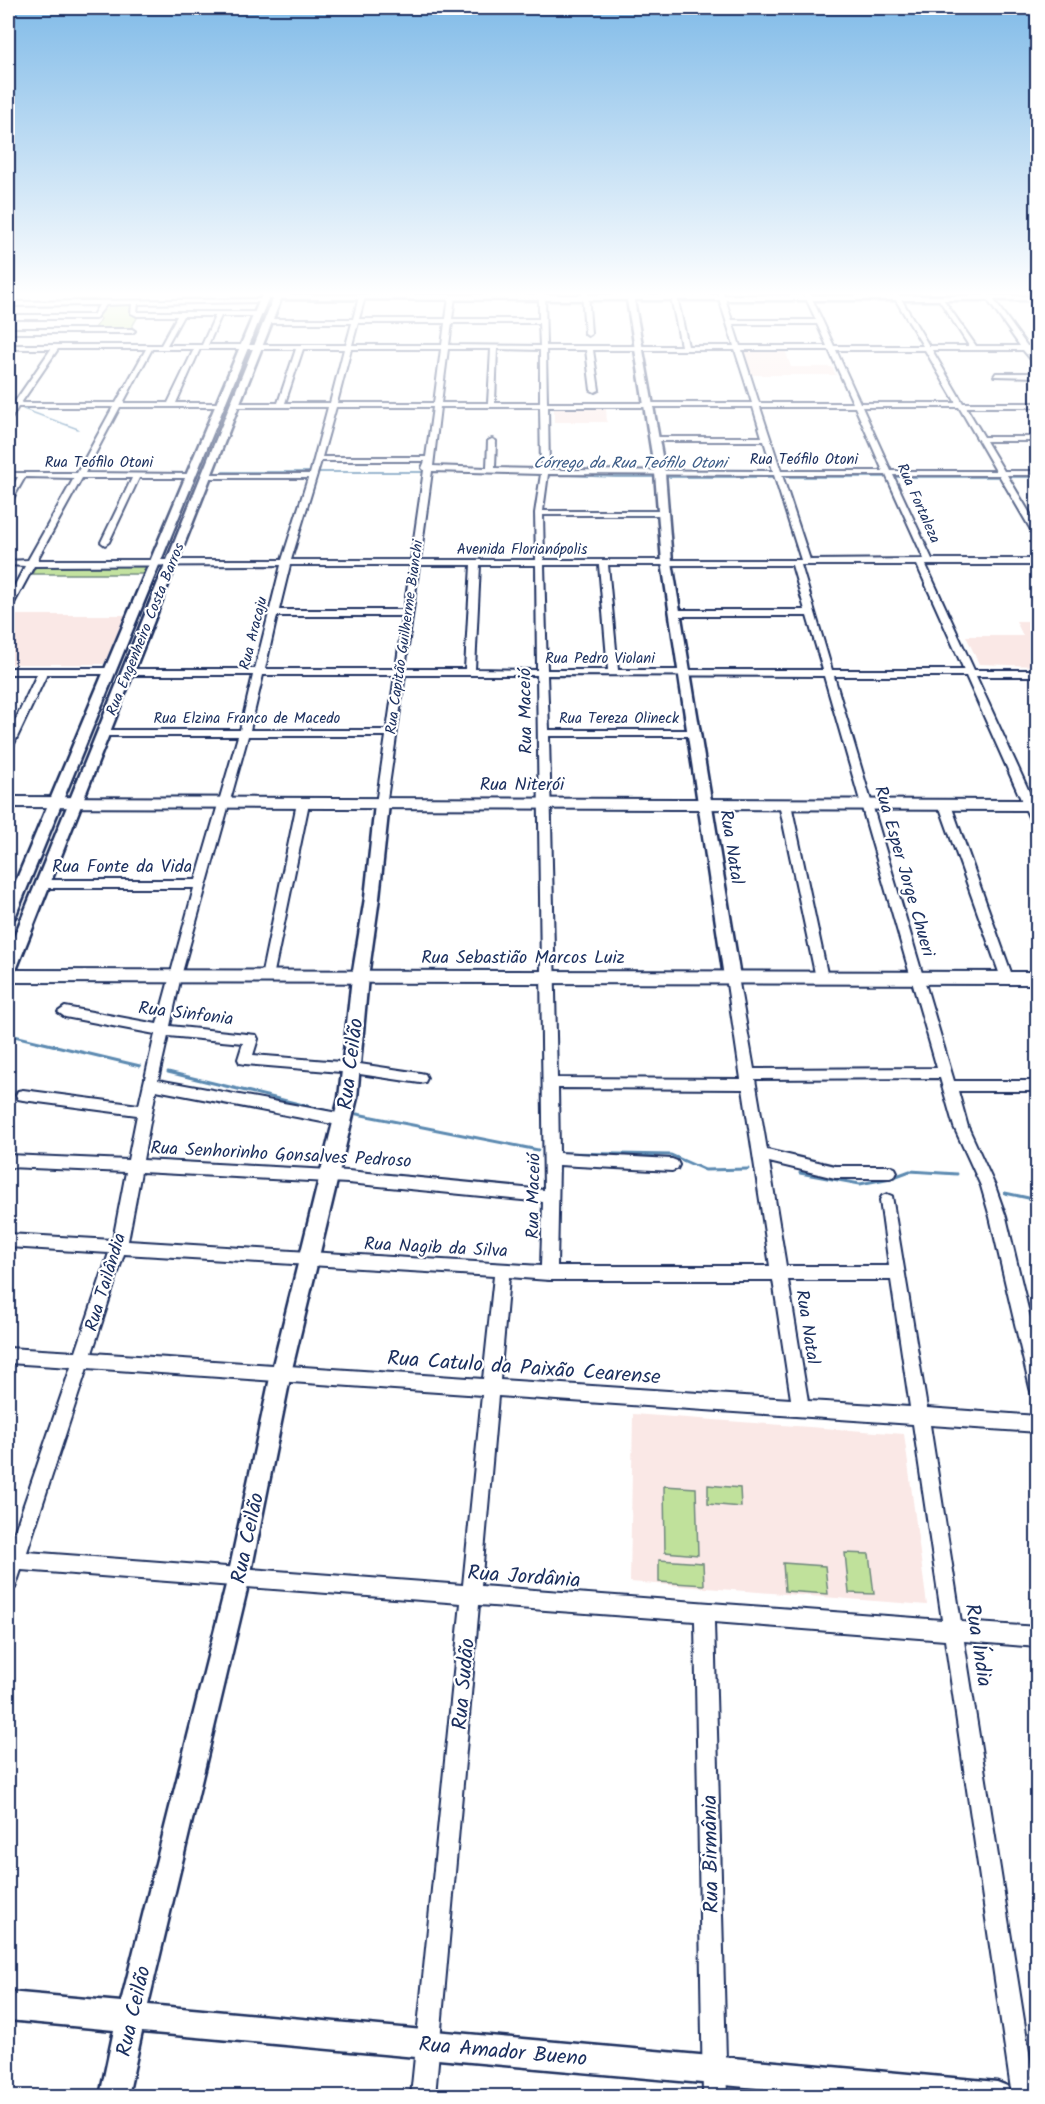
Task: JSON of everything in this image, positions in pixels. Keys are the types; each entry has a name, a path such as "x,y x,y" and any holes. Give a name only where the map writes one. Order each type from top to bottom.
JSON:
{"main road":[{"name":"Rua Niterói","path":"8,802 1033,805"},
{"name":"Rua Sebastião Marcos Luiz","path":"8,976 1038,978"}],"street":[{"path":"8,417 12,405 23,390"},
{"path":"8,605 126,390"},
{"path":"171,405 179,390"},
{"name":"Rua Engenheiro Costa Barros","path":"8,917 226,390"},
{"name":"Rua Engenheiro Costa Barros","path":"8,970 241,390"},
{"path":"281,405 286,390"},
{"name":"Rua Aracaju","path":"175,976 244,733 286,562 314,473 336,390"},
{"name":"Rua Capitão Guilherme Bianchi","path":"360,977 407,613 440,390"},
{"path":"491,405 492,390"},
{"name":"Rua Maceió","path":"544,390 544,473 539,513 551,1083 549,1273"},
{"name":"Rua Natal","path":"646,390 660,477 667,562 801,1408"},
{"name":"Rua Esper Jorge Chueri","path":"751,390 801,562 810,613 947,1080 965,1138 988,1186 1002,1230 1038,1388"},
{"name":"Rua Fortaleza","path":"851,390 890,477 969,673 1033,805 1038,824"},
{"path":"952,390 1038,535"},
{"path":"12,405 220,405"},
{"path":"235,405 1038,405"},
{"path":"654,439 766,439"},
{"path":"981,439 1038,439"},
{"path":"491,468 492,441"},
{"name":"Rua Teófilo Otoni","path":"318,459 427,468 491,468 544,473 660,477 1003,477 1038,480"},
{"path":"207,476 314,473"},
{"name":"Rua Teófilo Otoni","path":"1003,477 1038,473"},
{"name":"Rua Teófilo Otoni","path":"8,475 191,476"},
{"path":"8,500 23,475"},
{"path":"105,542 137,476"},
{"path":"539,513 663,513"},
{"path":"470,672 476,562"},
{"path":"603,562 613,672"},
{"name":"Avenida Florianópolis","path":"8,563 1038,562"},
{"path":"274,613 407,613"},
{"path":"675,613 810,613"},
{"path":"8,671 110,671"},
{"path":"8,746 44,671"},
{"name":"Rua Pedro Violani","path":"128,672 1038,673"},
{"name":"Rua Elzina Franco de Macedo","path":"103,733 391,733"},
{"name":"Rua Tereza Olineck","path":"544,733 694,733"},
{"path":"267,977 303,803"},
{"path":"785,804 822,978"},
{"path":"945,805 1007,978"},
{"name":"Rua Fonte da Vida","path":"42,884 201,884"},
{"name":"Rua Tailândia","path":"8,1581 11,1560 118,1247 150,1084 175,976"},
{"name":"Rua Ceilão","path":"114,2097 131,2018 239,1577 281,1373 343,1120 353,1068 360,977"},
{"name":"Rua Sinfonia","path":"65,1012 162,1030 251,1039 245,1059 353,1068 420,1078"},
{"path":"551,1083 748,1079 947,1080 1038,1086"},
{"path":"150,1084 343,1120"},
{"path":"23,1095 145,1111"},
{"path":"760,1154 835,1172 890,1173"},
{"path":"552,1159 672,1165"},
{"name":"Rua Senhorinho Gonsalves Pedroso","path":"8,1161 328,1174 448,1183 551,1197"},
{"name":"Rua Índia","path":"887,1200 1024,2097"},
{"name":"Rua Nagib da Silva","path":"8,1240 549,1273 898,1273"},
{"name":"Rua Sudão","path":"423,2097 502,1271"},
{"name":"Rua Catulo da Paixão Cearense","path":"8,1355 1038,1424"},
{"name":"Rua Jordânia","path":"11,1560 1038,1637"},
{"name":"Rua Birmânia","path":"704,1612 715,2083"},
{"name":"Rua Amador Bueno","path":"8,2006 428,2044 715,2083 998,2097"}],"shaded area":[{"path":"554,409 606,409 607,422 554,422"},
{"path":"13,615 125,615 104,664 8,664 8,625"},
{"path":"1016,621 1037,621 1037,666 979,664 966,636 1023,636"},
{"path":"633,1414 904,1434 927,1605 630,1582"}],"green space":[{"path":"149,565 146,574 32,574 36,566"},
{"path":"708,1485 740,1488 741,1507 708,1504"},
{"path":"664,1486 696,1488 698,1555 665,1552"},
{"path":"845,1553 869,1554 874,1594 849,1593"},
{"path":"659,1560 703,1563 704,1585 659,1582"},
{"path":"783,1563 825,1566 828,1594 785,1591"}],"waterway":[{"name":"Córrego da Rua Teófilo Otoni","path":"23,409 78,429"},
{"name":"Córrego da Rua Teófilo Otoni","path":"223,472 458,472"},
{"name":"Córrego da Rua Teófilo Otoni","path":"546,474 615,477 1038,477"},
{"path":"10,1035 140,1066"},
{"path":"168,1072 328,1111"},
{"path":"357,1114 538,1150"},
{"path":"562,1153 671,1155 705,1170 748,1169"},
{"path":"800,1173 860,1184 891,1178 910,1171 957,1174"},
{"path":"1005,1193 1038,1200"}]}
